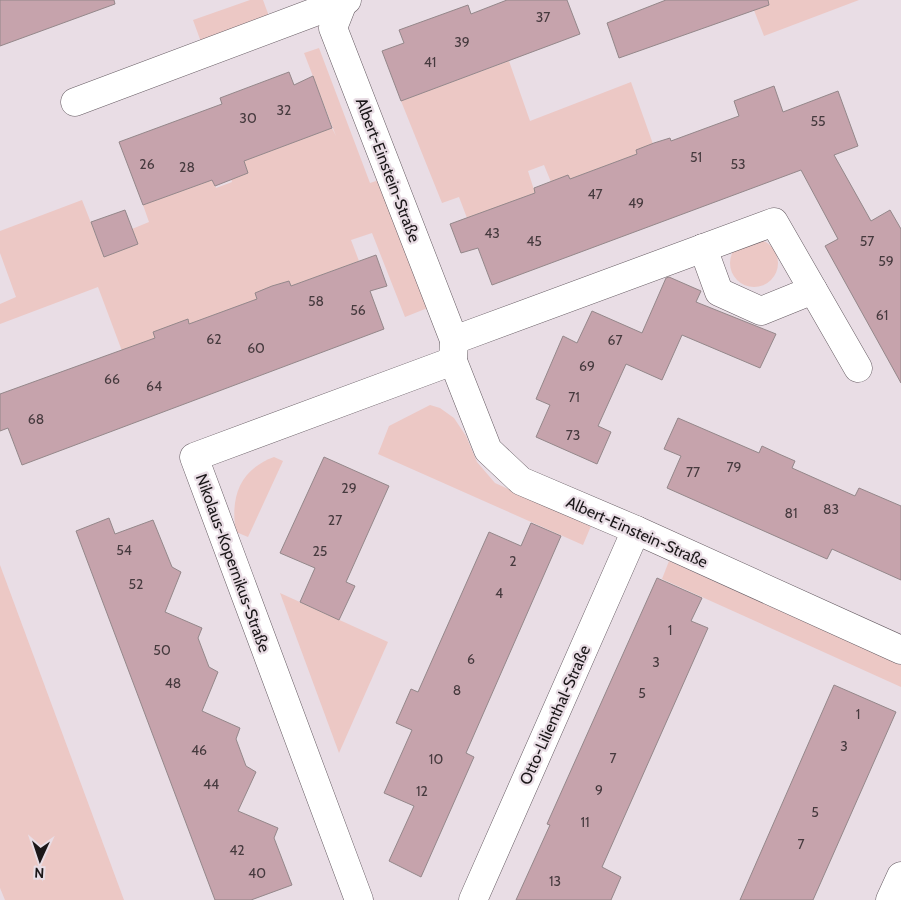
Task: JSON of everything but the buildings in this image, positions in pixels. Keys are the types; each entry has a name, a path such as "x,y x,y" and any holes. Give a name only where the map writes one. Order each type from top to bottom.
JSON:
{"street":[{"name":"Albert-Einstein-Straße","path":"75,102 345,0"},
{"name":"Albert-Einstein-Straße","path":"345,0 333,28 453,350 488,450 521,481 636,530 901,650"},
{"path":"453,350 703,248 774,222 858,368"},
{"path":"703,248 719,292 761,311 814,290"},
{"name":"Nikolaus-Kopernikus-Straße","path":"358,900 194,457 453,350"},
{"name":"Otto-Lilienthal-Straße","path":"473,900 636,530"},
{"path":"890,900 901,876"}],"shaded area":[{"path":"250,0 263,0 270,19 201,42 193,20"},
{"path":"750,0 859,0 764,36"},
{"path":"319,48 370,183 382,179 430,307 405,317 372,233 351,240 359,261 291,286 289,281 272,286 257,299 189,324 188,320 153,332 155,338 122,351 98,287 0,324 0,304 16,297 0,253 0,231 82,200 104,256 138,244 132,229 149,222 143,205 212,180 216,188 232,182 231,179 248,173 244,161 332,128 336,136 304,53"},
{"path":"509,61 530,121 631,82 653,144 636,150 637,154 570,179 551,182 544,165 528,171 535,193 467,218 459,197 442,203 401,101"},
{"path":"749,239 759,239 771,246 778,258 778,268 771,280 759,287 749,287 741,283 734,276 730,268 730,258 734,250 741,243"},
{"path":"430,405 440,408 454,418 466,436 477,462 495,483 591,526 583,545 378,454 389,426"},
{"path":"274,457 283,461 248,537 236,532 234,508 236,497 245,477 252,469"},
{"path":"669,561 901,665 901,687 662,579"},
{"path":"0,565 124,900 5,900 0,888"},
{"path":"280,593 388,642 339,753"}]}
